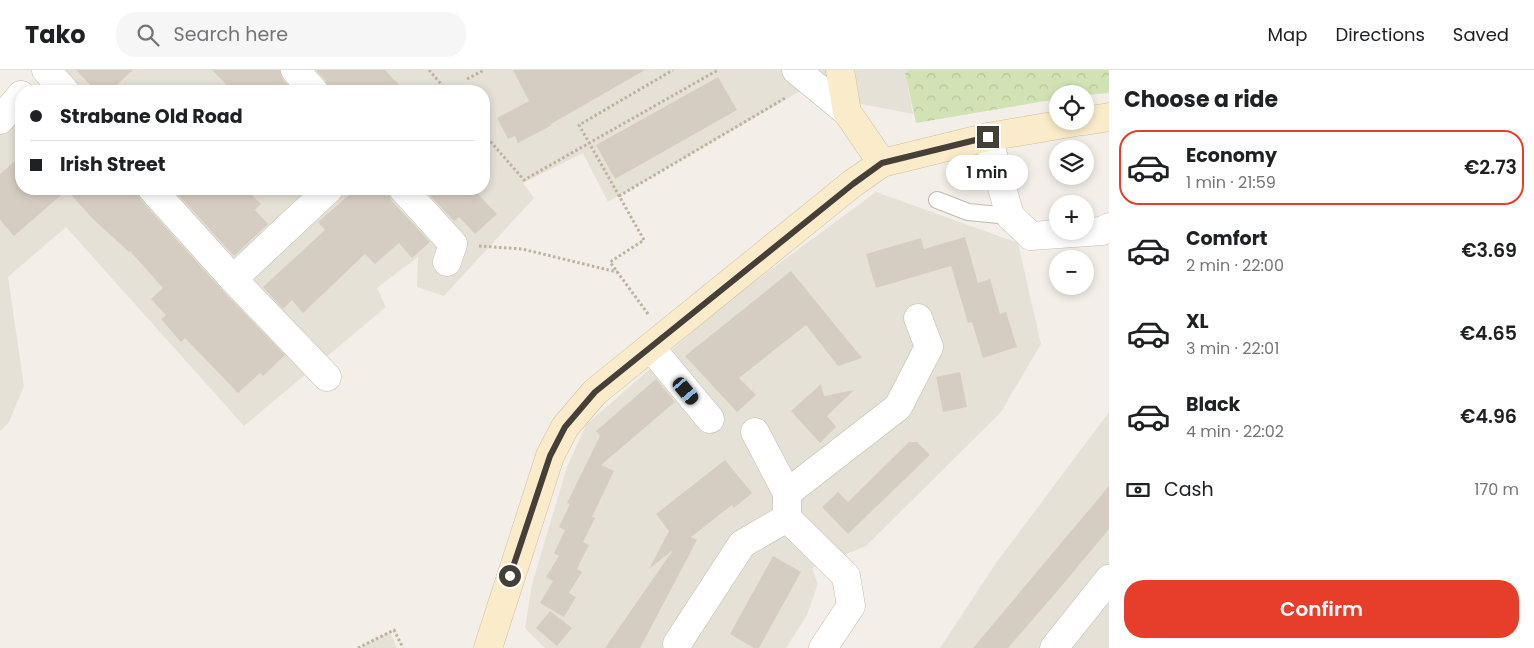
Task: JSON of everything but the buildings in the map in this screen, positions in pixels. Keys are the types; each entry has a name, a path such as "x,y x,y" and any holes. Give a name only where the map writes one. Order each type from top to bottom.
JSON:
{"street":[{"path":"30,85 44,70 59,85"},
{"path":"295,70 309,85"},
{"path":"840,70 847,112"},
{"path":"803,77 847,112 882,163"},
{"path":"0,120 15,102"},
{"path":"1094,119 1109,117"},
{"path":"488,648 550,456 565,427 595,392 853,184 882,163 988,137 1049,127"},
{"path":"988,137 1010,216 1031,236 1102,231 1109,227"},
{"path":"157,195 233,279 327,377"},
{"path":"233,279 323,195"},
{"path":"407,195 450,253"},
{"path":"677,644 742,544 898,407 929,347 918,318"},
{"path":"657,342 710,419"},
{"path":"755,432 787,505 846,576 851,606 823,648"},
{"path":"1054,648 1109,578"}],"lane":[{"path":"937,200 968,212 1010,216"}],"path":[{"path":"429,70 442,85"},
{"path":"468,79 484,70"},
{"path":"657,342 618,272 610,262 644,240 579,124 673,70"},
{"path":"490,141 524,180 718,70"},
{"path":"619,196 803,77"},
{"path":"450,253 522,249 618,272"},
{"path":"358,648 394,630 403,648"}],"shaded area":[{"path":"56,70 909,70 905,73 913,114 799,92 608,202 583,153 523,183 534,198 444,296 417,287 418,257 377,288 386,307 244,426 66,227 8,277 24,386 9,422 0,431 0,135 15,117 15,195 490,195 490,85 43,85"},
{"path":"876,192 1018,243 1041,344 1001,412 866,546 812,568 818,584 807,615 786,648 545,648 525,628 532,584 567,467 586,425 723,305"},
{"path":"1109,412 1109,648 940,648 994,566"},
{"path":"389,632 397,648 359,648"}],"green space":[{"path":"909,70 1109,70 1109,93 1094,94 1094,85 1049,85 1049,100 916,123 905,73"}],"route":[{"path":"510,576 550,456 565,427 595,392 853,184 882,163 988,137"}]}
